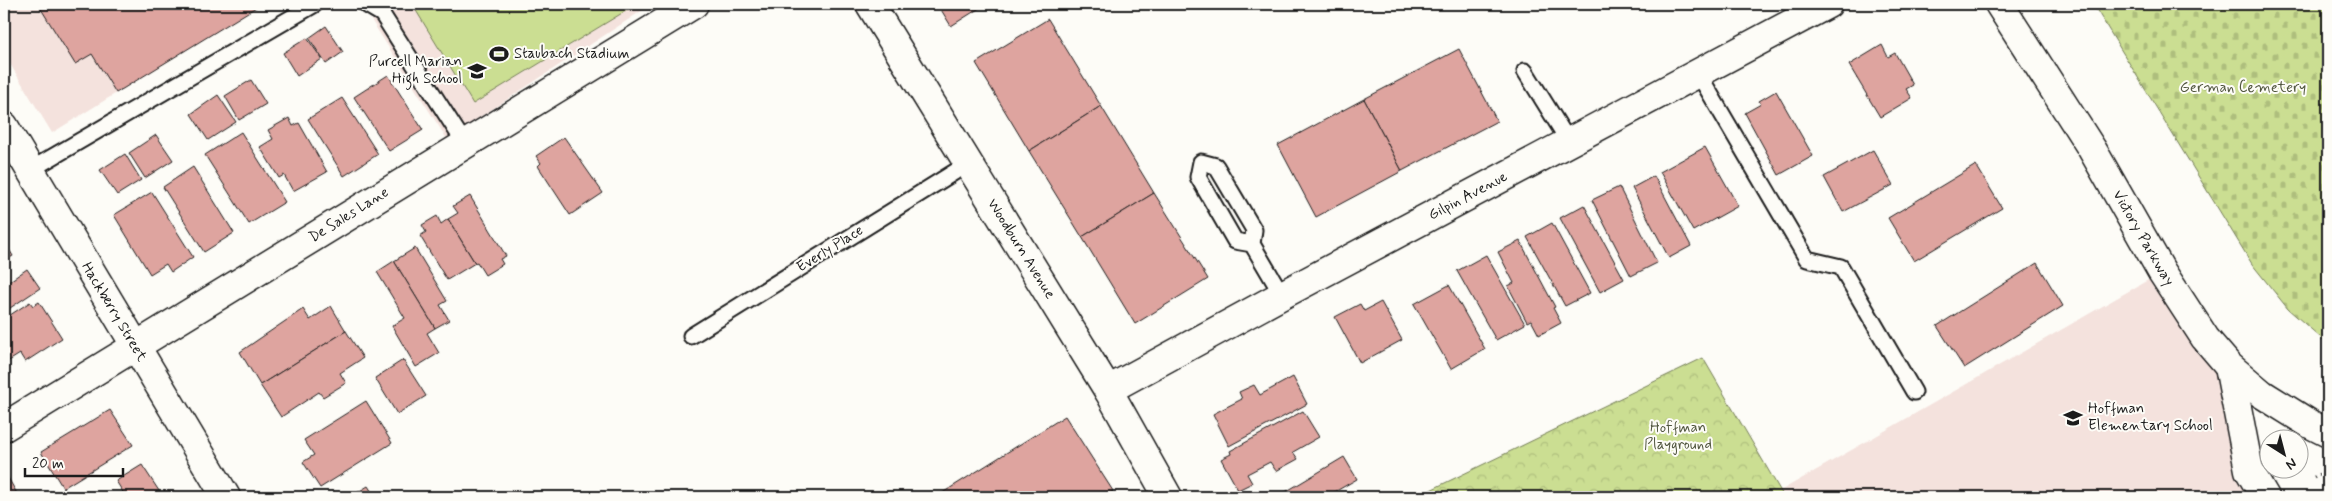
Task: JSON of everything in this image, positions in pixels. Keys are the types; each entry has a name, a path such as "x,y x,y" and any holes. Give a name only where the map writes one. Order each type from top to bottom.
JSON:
{"street":[{"name":"De Sales Lane","path":"4,427 694,4"},
{"name":"Woodburn Avenue","path":"870,4 1108,390 1168,497"},
{"name":"Gilpin Avenue","path":"1108,390 1282,295 1828,4"},
{"name":"Victory Parkway","path":"1999,4 2092,149 2162,272 2205,338 2229,366 2262,394 2328,433"},
{"name":"Hackberry Street","path":"4,126 226,497"},
{"path":"2229,366 2249,470 2266,497"}],"lane":[{"path":"30,170 315,4"},
{"path":"365,4 382,14 464,144"},
{"path":"1526,71 1569,142"},
{"path":"1698,73 1807,259 1841,266 1914,392"},
{"path":"1252,244 1235,241 1198,176 1201,162 1216,166 1254,230 1252,244 1282,295"},
{"name":"Everly Place","path":"691,336 968,163"}],"path":[{"path":"2314,477 2324,470"}],"shaded area":[{"path":"4,4 260,4 52,133 4,54"},
{"name":"Purcell Marian High School","path":"361,4 652,4 447,139"},
{"name":"Hoffman Elementary School","path":"2162,272 2205,338 2265,497 1784,497 1780,491"}],"green space":[{"name":"Staubach Stadium","path":"412,4 637,4 473,104"},
{"name":"German Cemetery","path":"2093,4 2328,4 2328,344 2288,309 2252,264"},
{"name":"Hoffman Playground","path":"1703,358 1784,497 1416,497"}],"building":[{"path":"38,4 261,4 116,93 92,54 75,64"},
{"path":"942,4 986,4 951,26 940,8 944,6"},
{"path":"1048,19 1101,106 1029,151 976,63"},
{"path":"326,26 343,52 326,64 309,38"},
{"path":"307,38 322,59 297,76 283,53"},
{"path":"1882,45 1888,57 1895,53 1913,85 1906,89 1912,98 1880,117 1849,65"},
{"path":"1459,49 1497,121 1402,171 1364,99"},
{"path":"388,75 423,130 389,151 354,97"},
{"path":"251,80 266,104 239,120 225,96"},
{"path":"1776,91 1813,156 1779,175 1745,113 1761,104 1759,101"},
{"path":"218,95 236,122 208,140 191,114"},
{"path":"342,98 378,154 344,176 308,119"},
{"path":"1364,99 1402,171 1316,217 1278,145"},
{"path":"1101,106 1154,193 1082,237 1029,151"},
{"path":"289,118 293,126 299,123 327,172 293,191 284,175 279,178 260,147 273,139 268,130"},
{"path":"241,132 285,202 249,224 205,155"},
{"path":"156,135 173,160 145,178 129,153"},
{"path":"564,137 603,193 570,215 538,166 541,163 536,156"},
{"path":"1705,147 1738,206 1693,231 1660,172"},
{"path":"1873,150 1893,185 1843,212 1824,177"},
{"path":"125,154 141,180 117,195 100,170"},
{"path":"1976,165 2002,208 1914,261 1888,218"},
{"path":"193,167 234,233 204,252 163,187"},
{"path":"1654,176 1691,246 1669,258 1632,188"},
{"path":"1619,187 1657,263 1631,276 1592,200"},
{"path":"152,192 193,257 171,272 166,264 150,274 114,215"},
{"path":"1154,193 1208,279 1135,324 1082,237"},
{"path":"470,196 506,256 500,259 503,264 485,275 477,262 475,263 448,219 458,213 453,206"},
{"path":"1584,205 1624,279 1600,292 1560,218"},
{"path":"437,216 441,224 448,219 475,263 447,280 420,236 426,232 422,225"},
{"path":"1552,223 1590,293 1565,306 1527,237"},
{"path":"4,241 13,256 4,261"},
{"path":"1520,241 1555,307 1553,308 1561,323 1539,335 1531,320 1527,322 1508,286 1514,283 1498,252"},
{"path":"415,248 447,301 440,305 449,320 435,328 394,261"},
{"path":"1486,255 1525,324 1496,340 1457,271"},
{"path":"394,261 435,328 427,333 439,353 416,367 392,326 405,318 377,272"},
{"path":"2037,263 2063,306 1964,368 1937,326"},
{"path":"27,269 40,288 4,312 4,285"},
{"path":"1449,285 1485,349 1451,369 1414,304"},
{"path":"30,302 33,306 39,302 62,338 25,362 20,354 4,364 4,319"},
{"path":"1381,302 1402,340 1360,363 1335,317 1360,304 1364,311"},
{"path":"331,306 346,331 260,385 240,352 303,309 310,320"},
{"path":"346,331 363,358 340,373 346,383 323,397 319,392 281,417 260,385"},
{"path":"403,360 426,396 397,414 375,378"},
{"path":"1293,377 1307,404 1229,446 1213,414 1242,399 1239,392 1254,385 1260,395"},
{"path":"366,401 392,443 320,488 303,462 314,455 304,440"},
{"path":"110,410 133,445 63,488 41,452"},
{"path":"1303,411 1319,437 1293,452 1298,459 1276,471 1270,462 1247,474 1252,483 1238,490 1221,459 1231,454 1230,451"},
{"path":"1065,416 1113,491 1104,497 936,497"},
{"path":"1344,457 1357,479 1326,497 1277,497"},
{"path":"142,465 163,497 126,497 116,481"},
{"path":"7,476 19,497 4,497 4,478"},
{"path":"368,486 375,497 350,497"}],"place":[{"name":"Staubach Stadium","path":"499,54"},
{"name":"Purcell Marian High School","path":"477,71"},
{"name":"Hoffman Elementary School","path":"2073,418"}]}
